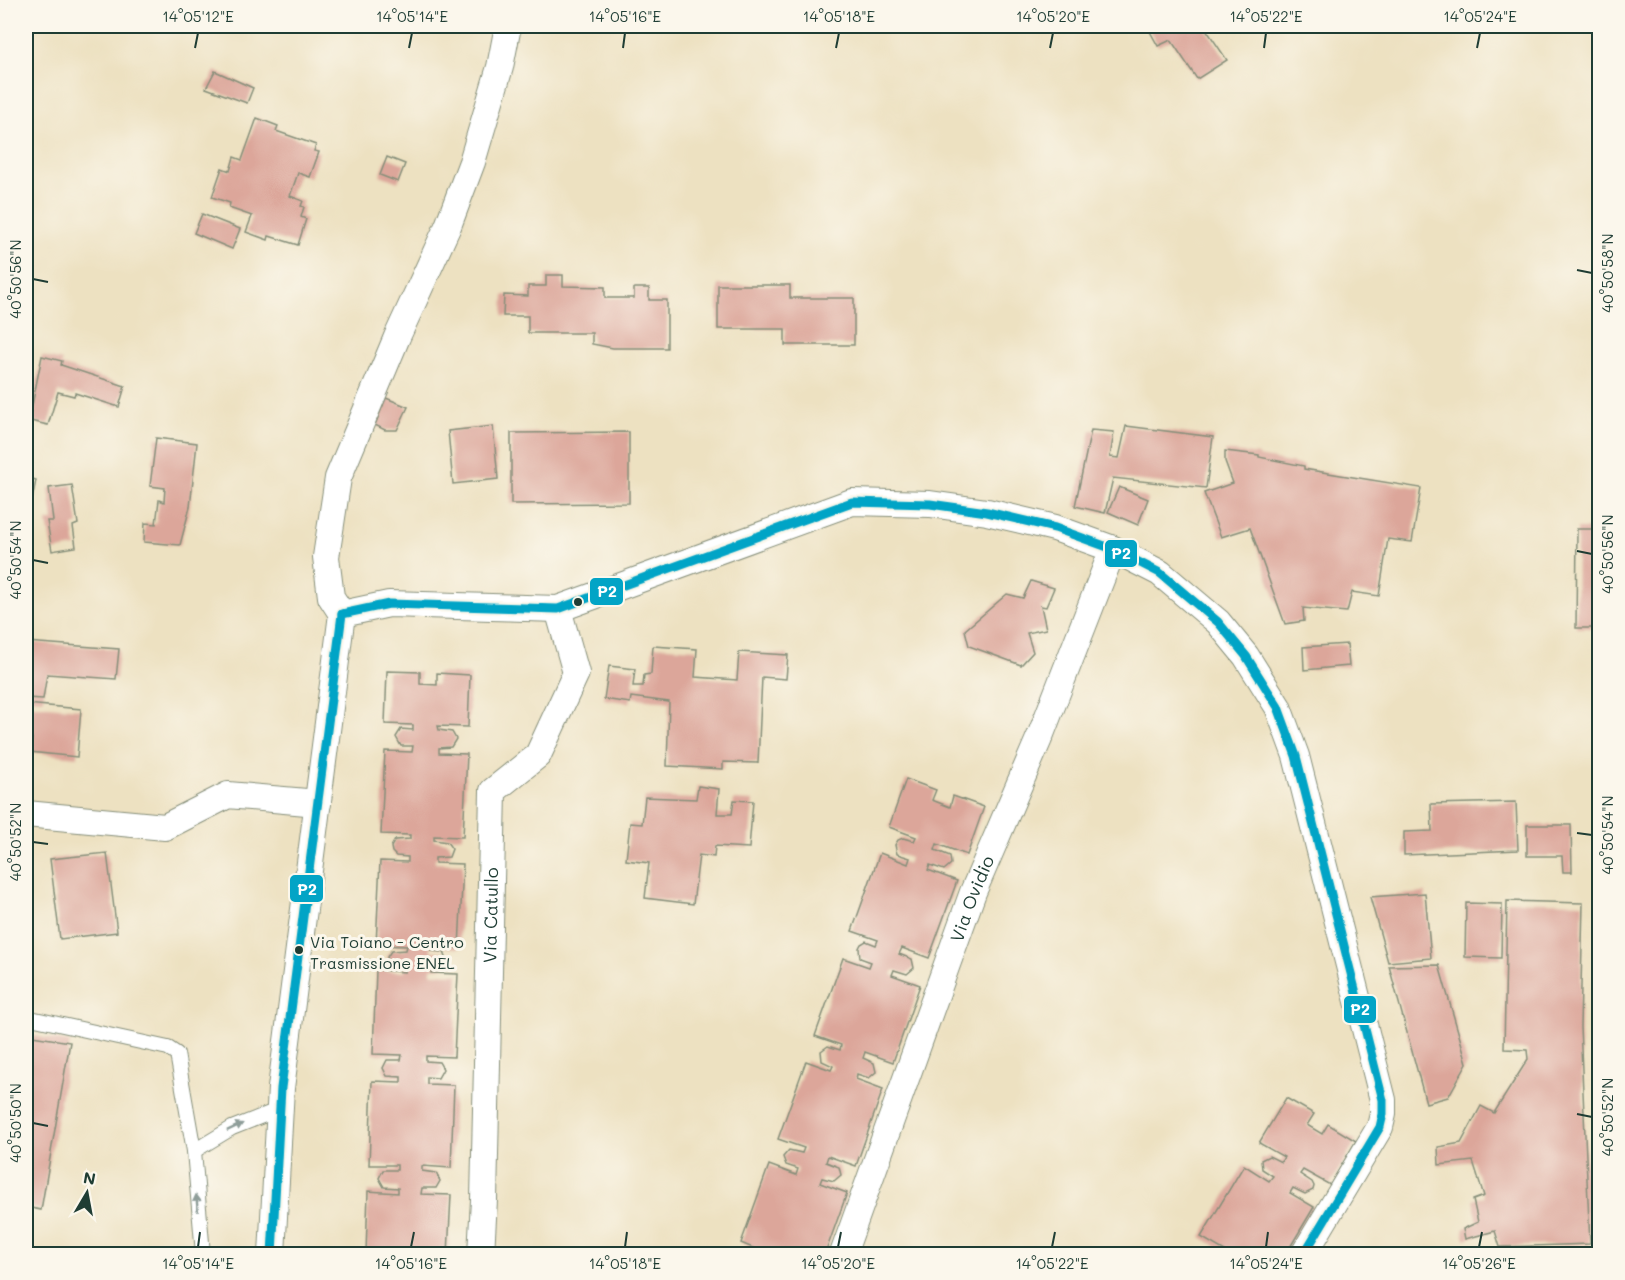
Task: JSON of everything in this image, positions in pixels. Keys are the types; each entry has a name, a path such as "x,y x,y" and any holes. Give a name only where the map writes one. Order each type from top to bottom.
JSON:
{"street":[{"path":"272,1254 281,1088 342,614 331,597 326,557 338,478 397,337 448,226 472,162 500,67 508,26"},
{"path":"342,614 389,604 558,609 852,502 930,504 987,512 1055,528 1113,549 1160,573 1218,622 1246,657 1278,706 1296,756 1383,1100 1380,1127 1304,1254"},
{"name":"Via Ovidio","path":"843,1254 973,892 1041,734 1113,549"},
{"name":"Via Catullo","path":"481,1254 492,791 538,755 576,673 558,609"},
{"path":"26,814 165,827 228,795 318,803"}],"lane":[{"path":"26,1017 168,1048 177,1054 194,1151 203,1254"},
{"path":"194,1151 232,1128 280,1109"}],"building":[{"path":"1147,26 1204,26 1227,60 1197,79 1171,40 1158,46"},
{"path":"215,71 253,88 247,103 206,88"},
{"path":"257,118 278,126 276,131 316,145 314,151 319,152 310,177 298,173 290,196 303,201 301,217 306,219 298,245 269,236 268,240 246,232 252,216 229,208 230,203 212,197 222,168 230,171 234,157 242,160"},
{"path":"387,157 405,164 398,182 380,175"},
{"path":"202,214 240,229 232,249 194,233"},
{"path":"546,275 563,275 563,286 605,287 605,298 634,298 634,288 649,288 649,300 667,300 667,348 613,348 592,344 592,333 528,333 528,316 503,316 504,295 528,296 528,286 546,286"},
{"path":"718,285 790,285 790,298 854,298 854,345 785,345 785,329 718,329"},
{"path":"42,356 62,361 61,365 125,386 119,407 75,393 74,396 58,392 48,425 26,420 26,414 30,415"},
{"path":"386,398 408,407 397,430 385,430 375,425"},
{"path":"493,426 498,479 453,484 448,431"},
{"path":"1126,426 1213,437 1206,488 1113,478 1105,513 1075,506 1091,430 1114,432 1110,457 1119,458"},
{"path":"629,432 629,503 511,504 511,433"},
{"path":"156,438 197,443 190,507 180,545 144,542 145,523 156,524 159,500 164,502 165,488 150,486"},
{"path":"1225,451 1259,455 1259,457 1304,466 1304,469 1421,488 1412,542 1388,539 1379,596 1352,592 1347,612 1303,608 1304,621 1285,624 1250,528 1221,537 1204,493 1233,483 1225,461"},
{"path":"26,477 36,480 32,500 26,498"},
{"path":"72,485 78,524 73,526 76,547 52,551 47,521 53,521 49,488"},
{"path":"1119,487 1148,499 1138,525 1108,512"},
{"path":"1577,529 1600,529 1600,628 1576,628"},
{"path":"1031,581 1054,588 1046,607 1041,606 1046,629 1027,633 1033,652 1021,665 969,646 965,630 1007,594 1023,598"},
{"path":"26,642 119,649 116,679 47,674 43,699 26,698"},
{"path":"1347,644 1349,666 1304,670 1303,647"},
{"path":"653,646 697,649 695,677 737,680 739,652 788,655 786,679 762,677 758,763 723,762 723,769 667,766 669,702 631,697 630,703 604,699 609,666 635,669 633,686 643,686 644,675 651,674"},
{"path":"387,671 420,672 420,684 437,685 437,673 470,675 468,727 438,726 439,730 452,732 456,739 451,747 439,748 439,753 467,754 463,837 434,836 434,840 447,842 452,849 449,857 435,858 435,863 463,864 459,948 431,946 431,951 444,952 447,960 443,967 431,968 431,973 458,974 454,1057 426,1056 426,1061 439,1062 443,1069 438,1078 427,1077 427,1084 454,1085 451,1168 422,1166 422,1171 436,1173 440,1181 436,1188 422,1188 421,1194 451,1195 448,1254 366,1254 368,1191 398,1193 398,1188 384,1187 379,1178 383,1170 397,1170 397,1165 369,1165 372,1081 401,1082 401,1077 387,1076 383,1068 387,1060 401,1060 402,1055 373,1054 376,970 405,972 405,967 391,966 387,957 391,951 406,950 407,946 376,945 380,861 408,862 408,857 396,856 391,847 395,840 410,839 410,835 381,834 385,751 412,752 413,746 401,746 396,737 401,729 413,730 413,725 385,724"},
{"path":"26,704 81,709 77,757 30,752 32,738 26,737"},
{"path":"906,779 936,790 932,800 950,807 953,796 984,807 967,855 937,844 935,850 950,856 951,864 944,870 930,865 928,870 957,881 929,958 902,948 899,954 912,959 914,968 907,974 894,970 892,975 920,985 893,1062 865,1052 863,1058 874,1063 876,1072 869,1078 857,1074 856,1079 883,1089 856,1166 828,1156 826,1162 839,1167 841,1175 834,1181 822,1178 820,1183 847,1193 825,1254 767,1254 741,1243 769,1165 796,1175 798,1169 786,1165 783,1157 789,1150 802,1153 804,1148 778,1139 806,1061 831,1070 833,1066 822,1061 821,1051 828,1046 840,1050 841,1045 815,1036 843,958 869,967 871,962 860,958 859,948 866,941 876,945 878,940 852,931 880,853 908,864 910,858 897,854 895,845 903,838 914,841 916,837 889,827"},
{"path":"698,786 719,789 717,814 732,814 734,800 753,801 749,848 715,846 714,857 699,855 693,904 645,898 649,863 626,860 630,823 642,824 645,797 696,799"},
{"path":"1516,802 1518,850 1404,855 1404,832 1432,831 1431,804"},
{"path":"1527,825 1571,825 1572,872 1563,872 1562,856 1527,856"},
{"path":"107,853 117,932 60,939 50,859"},
{"path":"1425,893 1431,958 1388,962 1370,897"},
{"path":"1507,901 1583,903 1580,1027 1590,1244 1500,1247 1495,1231 1465,1239 1463,1229 1478,1222 1473,1200 1484,1196 1473,1161 1439,1165 1438,1147 1461,1143 1481,1106 1494,1113 1528,1059 1527,1050 1504,1049"},
{"path":"1466,903 1502,904 1501,958 1465,957"},
{"path":"1439,965 1467,1063 1448,1097 1426,1103 1389,966"},
{"path":"26,1035 70,1042 41,1210 26,1207"},
{"path":"1286,1098 1314,1114 1307,1125 1322,1134 1328,1124 1356,1141 1330,1185 1303,1170 1300,1174 1312,1182 1313,1190 1305,1194 1293,1188 1290,1193 1314,1207 1286,1254 1223,1254 1225,1251 1201,1237 1244,1165 1269,1181 1273,1176 1262,1169 1261,1160 1269,1156 1281,1162 1284,1157 1259,1143"}],"transit line":[{"name":"P2","path":"342,614 389,604 558,609 852,502 930,504 987,512 1055,528 1113,549 1160,573 1218,622 1246,656 1278,707 1296,756 1383,1100 1380,1127 1304,1254"},
{"name":"P2","path":"272,1254 281,1088 342,614"}],"place":[{"name":"Via Toiano - Centro Trasmissione ENEL","path":"299,950"}]}
